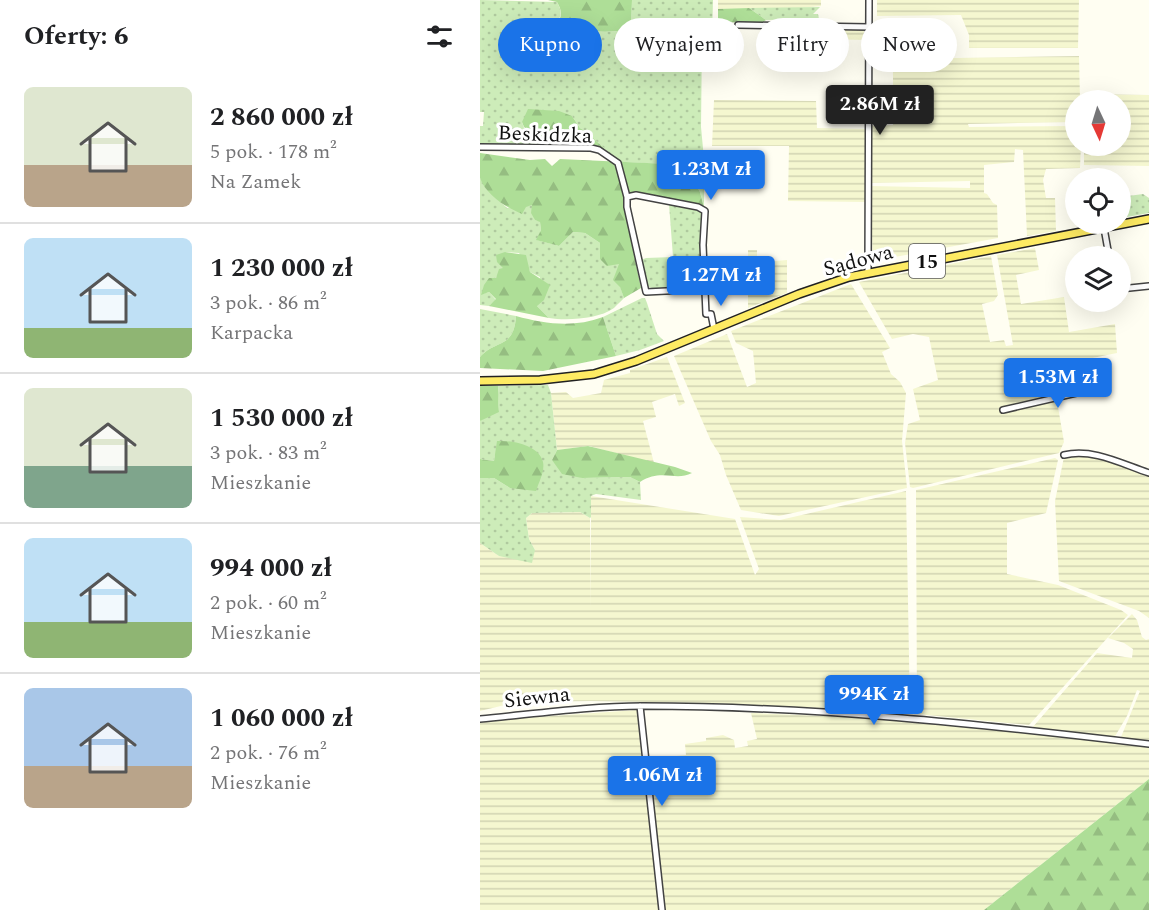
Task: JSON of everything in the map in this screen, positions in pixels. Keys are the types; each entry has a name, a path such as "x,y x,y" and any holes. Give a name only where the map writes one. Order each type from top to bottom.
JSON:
{"main road":[{"name":"Sądowa","path":"1131,223 1149,219"},
{"name":"Sądowa","path":"480,381 560,379 594,374 636,361 835,281 868,272 1072,234"}],"street":[{"path":"869,0 869,18"},
{"path":"744,25 861,27"},
{"path":"868,272 869,72"},
{"name":"Beskidzka","path":"480,147 561,147 598,150 618,163 646,292 706,289"},
{"path":"627,197 636,195 698,207 705,211 703,245 706,314 711,314 714,329"},
{"path":"1131,288 1149,286"},
{"path":"1003,410 1107,386"},
{"path":"1064,454 1078,452 1094,454 1149,473"},
{"path":"640,706 662,910"},
{"name":"Siewna","path":"480,719 640,706 875,714 1149,744"}],"green space":[{"path":"480,0 557,2 560,9 559,18 498,18 498,72 602,72 602,32 614,32 614,72 702,72 704,208 700,192 686,168 669,164 619,162 580,128 572,116 522,122 524,128 558,145 480,146 480,126 483,126 484,112 480,112"},
{"path":"548,0 632,0 631,18 614,18 614,32 602,32 602,18 560,18 561,12 557,2"},
{"path":"632,0 713,0 712,18 631,18"},
{"path":"718,0 821,0 821,6 718,9"},
{"path":"877,0 1079,0 1078,48 969,48 969,35 961,15 877,16"},
{"path":"820,7 813,14 818,14 819,18 763,18 749,8"},
{"path":"749,8 763,18 756,18 756,23 744,23 744,18 718,18 718,9"},
{"path":"849,29 861,29 861,40 849,40"},
{"path":"1079,56 1080,90 1065,90 1065,122 968,124 969,127 1065,126 1065,156 1081,156 1080,168 1046,169 1043,180 1046,198 1055,198 1056,231 1027,236 1023,150 1015,149 1014,162 984,165 984,193 997,205 998,238 873,261 870,186 970,188 970,181 871,183 870,126 893,125 893,72 957,72 957,58"},
{"path":"1131,95 1149,95 1149,166 1084,165 1084,156 1131,156"},
{"path":"714,100 816,101 817,128 865,129 865,202 788,201 789,146 712,146"},
{"path":"528,109 559,111 572,116 580,128 606,150 558,145 544,140 524,127 522,122"},
{"path":"480,153 530,160 545,159 552,166 560,159 669,164 686,168 700,192 704,208 671,200 624,196 625,212 641,288 624,298 620,287 613,280 619,264 607,266 600,259 600,243 585,233 573,232 559,246 536,240 541,230 540,222 535,220 531,213 532,205 526,207 522,214 504,204 487,190 480,178"},
{"path":"480,178 486,188 507,208 532,205 535,220 540,221 541,230 537,240 559,246 573,232 585,233 600,243 600,251 619,264 620,286 624,298 614,308 600,315 574,319 549,318 537,306 540,277 530,272 527,263 519,253 505,252 504,268 482,294 489,292 496,300 489,306 480,305"},
{"path":"1143,194 1149,198 1149,213 1131,216 1131,196"},
{"path":"669,204 702,212 704,272 694,286 657,290 647,286 641,260 673,257"},
{"path":"1035,248 1039,270 1016,275 1021,304 1064,297 1069,332 1115,324 1117,353 1073,362 1080,396 1057,401 1064,442 1059,453 910,487 905,443 908,424 920,420 913,389 938,380 929,337 913,334 892,339 859,282 991,256 998,295 994,301 982,304 990,342 1004,340 1006,346 1013,345 997,255"},
{"path":"748,250 757,250 757,259 768,268 773,268 775,261 787,260 787,293 748,308"},
{"path":"505,252 526,255 530,272 550,285 544,300 537,306 549,318 489,306 496,299 489,292 481,295 489,278 496,278 499,269 503,268 497,262 496,255"},
{"path":"851,284 890,348 882,352 891,374 900,382 906,393 902,441 907,488 779,516 741,510 720,455 711,441 674,356 727,334 747,387 756,383 753,351 736,343 731,331"},
{"path":"645,298 657,334 664,341 616,356 603,317"},
{"path":"480,309 516,316 515,326 508,339 486,351 480,357"},
{"path":"516,316 560,324 581,323 603,317 616,356 543,371 480,368 480,357 512,334"},
{"path":"667,357 685,403 679,406 675,394 652,402 656,417 643,421 654,463 589,446 557,450 551,393 566,392 573,398 601,393 604,380 630,373 630,370"},
{"path":"548,385 551,393 557,450 552,460 582,478 630,477 640,482 641,500 596,494 591,496 590,518 580,512 532,513 526,518 529,539 535,550 532,563 499,556 480,543 480,478 494,478 510,488 495,455 494,461 480,459 480,421 494,406 498,397 498,386"},
{"path":"480,386 498,386 499,412 480,421"},
{"path":"497,441 510,441 524,445 536,451 540,456 543,469 536,491 510,488 494,478 480,478 480,459 494,461"},
{"path":"588,446 692,473 680,476 655,476 640,482 630,477 582,478 562,474 552,460 557,450"},
{"path":"1088,454 1149,475 1149,618 1139,611 1059,581 1055,501 1064,457"},
{"path":"1055,458 1058,460 1046,513 1007,523 1007,574 1058,585 1121,610 1128,615 1029,725 917,714 916,490"},
{"path":"906,491 910,712 710,703 591,701 517,702 480,711 480,543 499,556 535,550 529,539 526,518 532,513 580,512 590,518 591,609 591,496 735,519 755,575 759,569 740,517 780,520"},
{"path":"1132,614 1137,620 1142,637 1149,639 1149,742 1121,737 1140,691 1137,690 1127,716 1114,738 1032,728 1097,653 1132,658 1133,649 1124,643 1108,638"},
{"path":"639,711 660,910 480,910 480,721"},
{"path":"751,713 898,719 1149,747 1149,779 984,910 664,910 648,759 686,755 685,744 706,741 706,738 723,735 734,740 735,748 748,746 747,741 757,739"},
{"path":"1149,779 1149,910 984,910"}]}
